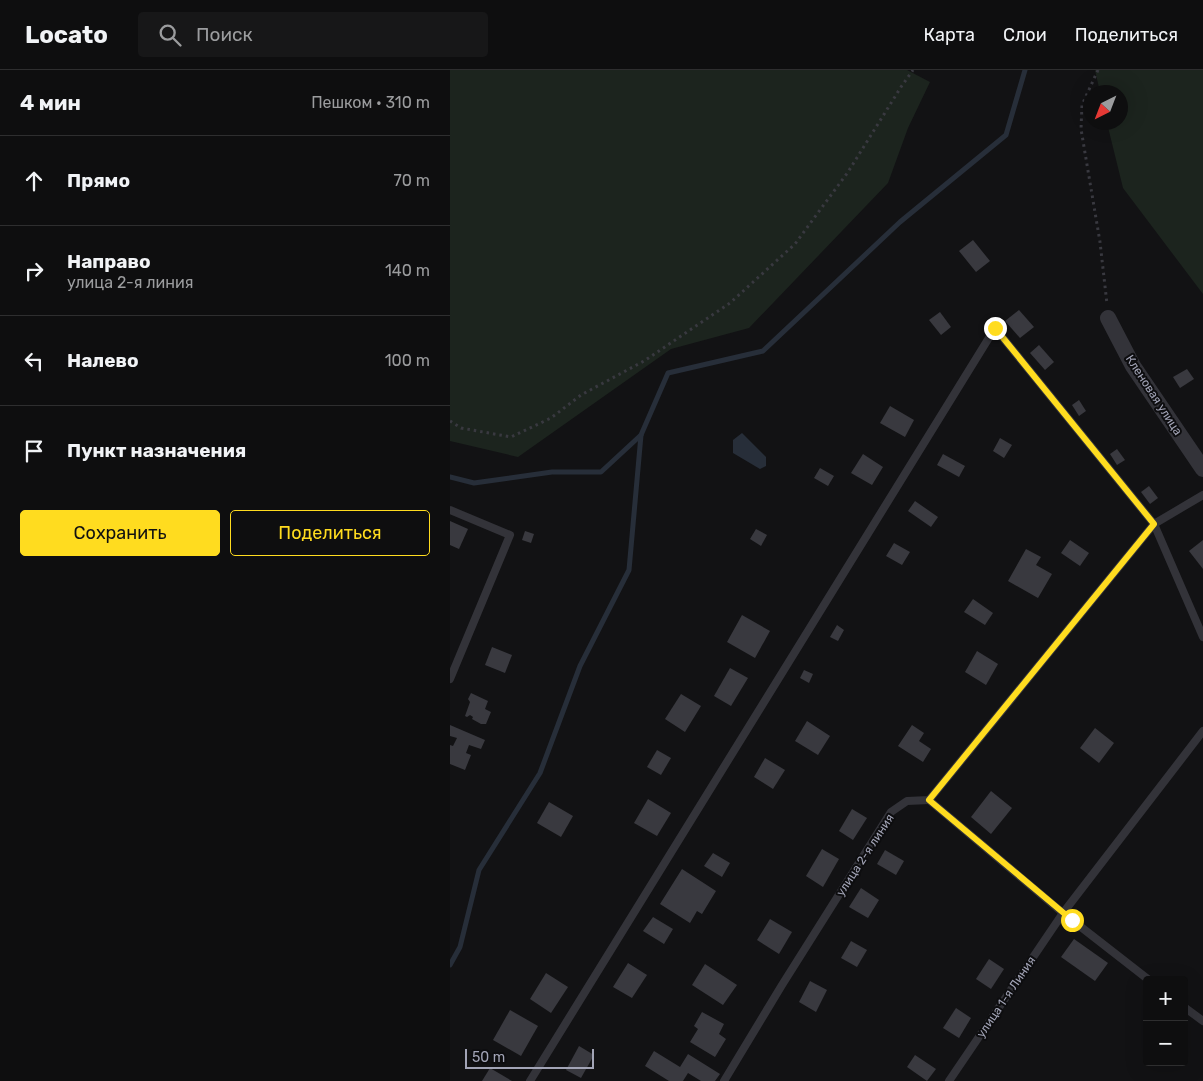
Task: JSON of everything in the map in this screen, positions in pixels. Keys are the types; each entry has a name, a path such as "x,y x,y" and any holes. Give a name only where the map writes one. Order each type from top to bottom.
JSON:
{"street":[{"name":"Кленовая улица","path":"1108,318 1133,366 1203,469"}],"lane":[{"path":"530,1081 995,328 1154,524 1203,637"},
{"path":"1144,976 1063,914 929,800 1154,524 1203,495"},
{"path":"450,510 510,535 450,679"},
{"name":"улица 1-я Линия","path":"949,1081 1063,914 1203,732"},
{"name":"улица 2-я линия","path":"724,1081 891,812 907,801 929,800"},
{"path":"1188,1010 1203,1021"}],"path":[{"path":"450,421 461,428 511,437 552,418 581,395 644,361 730,303 795,244 848,172 913,70"},
{"path":"1098,70 1082,105 1081,129 1100,242 1108,318"}],"shaded area":[{"path":"450,70 907,70 930,82 908,128 888,183 749,328 671,349 518,457 450,441"},
{"path":"1095,70 1203,70 1203,294 1123,188 1109,130 1128,130 1128,85 1098,85"}],"water":[{"path":"742,433 766,457 766,466 760,469 733,453 733,440"}],"building":[{"path":"973,240 990,261 976,272 959,251"},
{"path":"1019,310 1034,327 1020,338 1005,321"},
{"path":"940,312 951,327 941,335 929,320"},
{"path":"1039,345 1054,362 1045,370 1030,353"},
{"path":"1187,369 1194,379 1180,388 1173,377"},
{"path":"1079,400 1086,411 1079,416 1072,405"},
{"path":"890,406 914,420 905,437 880,423"},
{"path":"1000,438 1012,445 1004,458 993,451"},
{"path":"1117,449 1125,460 1117,465 1110,454"},
{"path":"863,454 883,467 872,485 851,473"},
{"path":"943,454 965,466 959,477 937,465"},
{"path":"820,468 834,476 828,486 814,478"},
{"path":"1149,486 1158,498 1150,504 1141,492"},
{"path":"915,501 938,517 931,527 908,511"},
{"path":"450,521 468,529 459,549 450,545"},
{"path":"756,529 767,535 761,546 750,539"},
{"path":"525,531 534,534 531,543 522,540"},
{"path":"1070,540 1089,553 1080,566 1061,553"},
{"path":"1203,540 1203,569 1189,551"},
{"path":"894,543 910,552 902,565 886,556"},
{"path":"1026,549 1041,557 1036,565 1052,574 1038,598 1008,581"},
{"path":"973,599 993,613 985,625 964,612"},
{"path":"742,615 770,631 755,658 727,642"},
{"path":"837,625 844,630 838,641 830,637"},
{"path":"492,647 512,655 505,673 485,665"},
{"path":"977,651 998,664 986,685 965,672"},
{"path":"730,668 748,678 731,706 714,696"},
{"path":"804,670 813,674 809,683 800,678"},
{"path":"471,693 488,701 485,709 491,712 486,724 481,724 472,719 473,717 470,715 465,716"},
{"path":"681,694 701,706 685,732 665,719"},
{"path":"807,721 830,736 818,755 795,741"},
{"path":"450,725 485,740 481,749 469,745 466,753 471,755 465,770 450,764 450,745 453,746 457,738 450,736"},
{"path":"912,725 924,733 919,741 931,749 923,762 898,746"},
{"path":"1095,728 1114,743 1099,763 1080,748"},
{"path":"657,750 671,758 661,775 647,767"},
{"path":"765,758 785,770 773,789 754,777"},
{"path":"991,791 1012,808 991,834 971,817"},
{"path":"648,799 671,813 657,836 634,823"},
{"path":"549,802 573,816 561,837 537,823"},
{"path":"852,809 867,818 853,840 839,831"},
{"path":"822,849 839,859 823,887 806,876"},
{"path":"885,850 904,861 896,875 877,864"},
{"path":"713,853 730,863 722,877 704,866"},
{"path":"682,869 716,891 702,914 697,911 690,923 660,904"},
{"path":"861,888 879,900 868,918 849,907"},
{"path":"653,917 673,929 664,944 643,931"},
{"path":"770,919 792,932 779,954 757,940"},
{"path":"1074,939 1108,963 1095,981 1061,957"},
{"path":"851,941 867,950 857,967 841,958"},
{"path":"989,959 1004,969 991,989 976,979"},
{"path":"628,963 647,975 632,998 613,987"},
{"path":"705,964 737,985 723,1005 692,985"},
{"path":"546,973 568,987 551,1013 530,999"},
{"path":"810,981 827,990 816,1012 799,1002"},
{"path":"956,1008 971,1018 959,1038 943,1028"},
{"path":"510,1010 538,1026 521,1056 493,1040"},
{"path":"702,1012 724,1024 719,1034 726,1039 715,1057 690,1042 698,1029 694,1026"},
{"path":"579,1046 594,1055 581,1078 566,1070"},
{"path":"654,1051 680,1067 688,1054 720,1074 715,1081 701,1081 688,1073 683,1081 669,1081 645,1066"},
{"path":"915,1055 936,1069 927,1081 907,1067"},
{"path":"490,1068 512,1081 482,1081"}],"waterway":[{"path":"450,965 460,947 479,870 540,773 580,666 629,570 641,435 668,373 763,351 900,222 1006,135 1025,70"},
{"path":"450,477 474,483 552,472 601,472 641,435"}],"route":[{"path":"995,328 1154,524 929,800 1072,920"}]}
